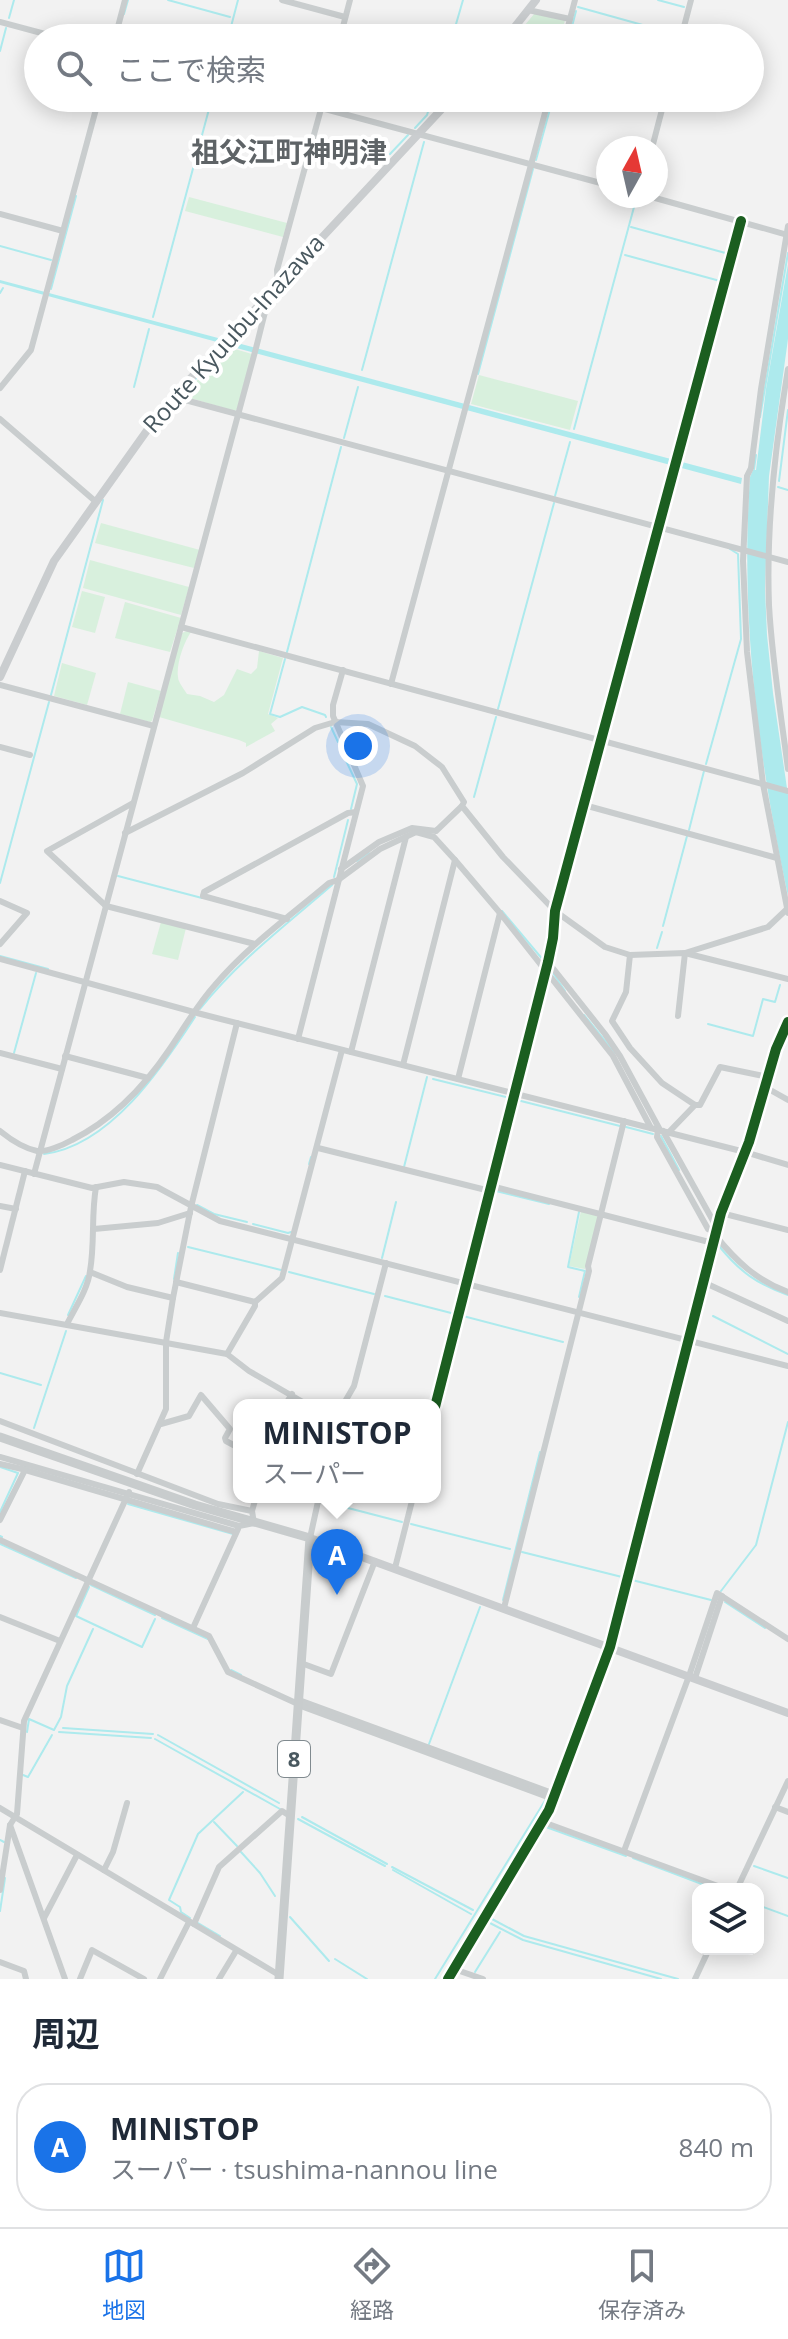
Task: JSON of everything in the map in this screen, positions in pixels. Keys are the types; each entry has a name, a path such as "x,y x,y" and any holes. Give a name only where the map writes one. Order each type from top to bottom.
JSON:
{"main road":[{"path":"517,24 536,0"},
{"name":"Route Kyuubu-Inazawa","path":"0,677 54,561 146,431 174,397 440,112"},
{"path":"448,1979 543,1822 610,1647 721,1213 745,1152 776,1049 788,1022"},
{"path":"0,1437 180,1500 310,1538 788,1713"},
{"name":"8","path":"281,1978 310,1538"}],"street":[{"path":"119,24 125,0"},
{"path":"282,0 345,17"},
{"path":"343,24 350,0"},
{"path":"569,24 575,0"},
{"path":"685,24 691,0"},
{"path":"528,10 570,19"},
{"path":"0,22 24,28"},
{"path":"0,388 31,350 95,112"},
{"path":"278,286 277,270 320,112"},
{"path":"336,112 596,182"},
{"path":"391,684 545,112"},
{"path":"655,136 661,112"},
{"path":"462,806 503,857 555,911 605,947 630,955 685,953 768,927 788,911 764,784 747,652 744,549 747,476 751,468 788,232 668,201"},
{"path":"0,214 63,231"},
{"path":"437,1399 547,966 555,911 741,221"},
{"path":"34,1174 238,415 266,298"},
{"path":"788,369 773,477 769,601 788,769"},
{"path":"174,397 788,562"},
{"path":"0,419 95,501"},
{"path":"181,627 788,791"},
{"path":"298,1039 363,786 335,722 333,705 343,670"},
{"path":"0,685 154,726"},
{"path":"125,833 243,773 315,728 335,722 368,724 415,746 442,767 464,802 436,831 412,828 379,842 341,869"},
{"path":"0,747 30,755"},
{"path":"133,803 47,851 106,906 255,944"},
{"path":"584,805 777,858"},
{"path":"287,919 203,896 204,892 348,813 356,812"},
{"path":"0,1131 13,1142 40,1151 68,1143 92,1130 135,1094 216,983 255,944 329,883 338,880 380,849 416,832 434,837 605,1034 620,1056 715,1235 744,1268 766,1283 788,1292"},
{"path":"351,1052 406,837"},
{"path":"403,1065 455,860"},
{"path":"0,901 27,913 0,944"},
{"path":"458,1079 500,913"},
{"path":"685,953 788,979"},
{"path":"678,1016 685,953"},
{"path":"605,1034 626,992 630,955"},
{"path":"0,959 193,1012 788,1165"},
{"path":"547,966 613,1056 660,1130"},
{"path":"612,1021 630,1048 662,1083 695,1105"},
{"path":"136,1475 166,1409 166,1342 173,1298 190,1210 237,1023"},
{"path":"227,1354 255,1302 282,1278 342,1050"},
{"path":"0,1053 62,1069"},
{"path":"65,1056 148,1078"},
{"path":"660,1130 695,1105 700,1105 720,1067 766,1082 788,1100"},
{"path":"504,1608 624,1121"},
{"path":"318,1148 601,1214 715,1235"},
{"path":"0,1165 92,1188 124,1182 157,1187 190,1210 220,1221 788,1366"},
{"path":"0,1270 25,1171"},
{"path":"67,1324 90,1272 94,1229 92,1209 96,1187"},
{"path":"0,1206 16,1209"},
{"path":"94,1229 158,1223 190,1210"},
{"path":"721,1213 788,1230"},
{"path":"346,1399 354,1386 386,1263"},
{"path":"90,1272 127,1287 173,1298"},
{"path":"176,1282 255,1302"},
{"path":"703,1282 788,1321"},
{"path":"0,1313 227,1354 249,1371 299,1399"},
{"path":"289,1399 292,1394"},
{"path":"161,1424 189,1416 201,1395 230,1429 225,1438 233,1445"},
{"path":"0,1421 136,1475 218,1504 252,1511"},
{"path":"0,1457 24,1467"},
{"path":"0,1464 24,1467 128,1494 238,1529 254,1523 254,1503"},
{"path":"0,1520 24,1467"},
{"path":"0,1890 10,1825 16,1818 24,1721 128,1494"},
{"path":"310,1538 318,1503"},
{"path":"395,1568 411,1503"},
{"path":"193,1628 238,1529"},
{"path":"0,1540 211,1638 228,1672 298,1703 554,1796"},
{"path":"301,1663 331,1674 375,1561"},
{"path":"624,1851 692,1677 717,1593 788,1639"},
{"path":"0,1617 60,1641"},
{"path":"0,1720 23,1728"},
{"path":"740,1883 788,1781"},
{"path":"104,1870 113,1852 127,1803"},
{"path":"775,1807 788,1812"},
{"path":"0,1808 281,1978"},
{"path":"160,1979 219,1867 282,1811 290,1816"},
{"path":"543,1822 710,1883"},
{"path":"10,1825 65,1979"},
{"path":"44,1918 77,1855"},
{"path":"80,1979 92,1950 144,1979"},
{"path":"219,1979 236,1951"},
{"path":"695,1979 706,1955"},
{"path":"0,1962 24,1971 26,1979"},
{"path":"454,1969 483,1979"}],"green space":[{"path":"535,13 565,20 564,24 526,24"},
{"path":"189,197 287,223 283,237 185,211"},
{"path":"228,347 252,354 237,409 235,411 183,396"},
{"path":"479,375 578,401 570,430 471,404"},
{"path":"101,523 200,550 194,568 95,543"},
{"path":"90,560 189,587 181,615 83,588"},
{"path":"82,591 105,597 95,633 72,627"},
{"path":"125,602 181,618 170,652 115,638"},
{"path":"191,632 179,660 179,681 187,694 214,702 224,695 237,669 251,674 257,668 259,651 283,658 268,714 278,718 271,724 275,731 246,747 246,743 239,740 159,717 182,633"},
{"path":"62,663 96,673 87,705 54,696"},
{"path":"128,682 161,691 152,721 120,714"},
{"path":"161,922 186,928 178,960 152,954"},
{"path":"581,1211 598,1218 585,1269 569,1266"}],"water":[{"path":"788,264 788,339 769,476 765,589 773,693 788,795 788,896 768,792 754,688 748,530 750,477 756,470 766,389"},
{"path":"0,280 218,338 217,342 0,283"},
{"path":"230,341 742,478 741,484 229,346"}],"waterway":[{"path":"9,18 14,0"},
{"path":"124,14 128,0"},
{"path":"168,0 230,17"},
{"path":"232,24 238,0"},
{"path":"456,24 463,0"},
{"path":"658,0 684,7"},
{"path":"578,7 639,24"},
{"path":"573,24 576,11"},
{"path":"0,51 6,28"},
{"path":"153,317 208,112"},
{"path":"415,128 428,112"},
{"path":"536,160 549,112"},
{"path":"390,154 408,135"},
{"path":"362,370 424,142"},
{"path":"478,374 533,169"},
{"path":"51,289 76,196"},
{"path":"574,429 634,208"},
{"path":"631,227 729,254"},
{"path":"0,246 51,260"},
{"path":"760,417 788,253"},
{"path":"625,255 720,281"},
{"path":"0,293 3,288"},
{"path":"134,387 149,329"},
{"path":"182,393 223,350"},
{"path":"344,438 358,387"},
{"path":"779,481 788,410"},
{"path":"555,496 570,442"},
{"path":"287,652 341,447"},
{"path":"754,469 756,455"},
{"path":"778,487 788,490"},
{"path":"51,695 103,500"},
{"path":"498,709 554,503"},
{"path":"706,764 741,639 738,554 730,549"},
{"path":"285,659 270,714 280,717 302,707 326,717"},
{"path":"0,883 49,702"},
{"path":"474,797 496,717"},
{"path":"331,727 338,742"},
{"path":"340,748 357,784 351,809"},
{"path":"689,830 704,771"},
{"path":"334,877 348,820"},
{"path":"663,926 687,836"},
{"path":"357,861 369,853"},
{"path":"118,876 202,898"},
{"path":"200,1009 246,959 332,885"},
{"path":"502,911 544,961"},
{"path":"657,948 662,932"},
{"path":"0,956 48,969"},
{"path":"551,970 565,991"},
{"path":"14,1053 36,973"},
{"path":"708,1024 753,1036 763,999 775,1002 780,985"},
{"path":"584,1015 615,1053"},
{"path":"44,1154 68,1148 112,1121 150,1081 195,1017"},
{"path":"404,1167 427,1077"},
{"path":"433,1079 510,1098"},
{"path":"517,1100 620,1126"},
{"path":"626,1127 653,1134"},
{"path":"661,1136 679,1170"},
{"path":"309,1164 311,1157"},
{"path":"496,1191 549,1204"},
{"path":"382,1258 396,1202"},
{"path":"197,1205 214,1214 247,1222"},
{"path":"579,1212 568,1267 585,1271 579,1297"},
{"path":"253,1224 291,1232"},
{"path":"719,1246 750,1276 788,1295"},
{"path":"188,1247 281,1270"},
{"path":"174,1279 178,1253"},
{"path":"289,1272 374,1294"},
{"path":"68,1315 86,1276"},
{"path":"385,1296 455,1314"},
{"path":"463,1316 563,1342"},
{"path":"713,1316 788,1354"},
{"path":"34,1428 66,1331"},
{"path":"0,1373 41,1385"},
{"path":"721,1591 756,1545 788,1422"},
{"path":"503,1600 540,1452"},
{"path":"0,1467 18,1473 0,1512"},
{"path":"329,1503 402,1522"},
{"path":"128,1504 233,1534"},
{"path":"411,1524 510,1549"},
{"path":"0,1544 76,1578"},
{"path":"522,1552 622,1577"},
{"path":"632,1580 711,1600"},
{"path":"91,1585 155,1615"},
{"path":"89,1587 76,1616 142,1647 155,1619"},
{"path":"725,1602 765,1628"},
{"path":"429,1744 480,1607"},
{"path":"162,1618 208,1639"},
{"path":"27,1732 29,1719 54,1730 61,1717 67,1686 93,1629"},
{"path":"231,1670 241,1675"},
{"path":"63,1728 153,1734"},
{"path":"59,1732 151,1738"},
{"path":"23,1775 28,1777 52,1735"},
{"path":"158,1735 279,1803"},
{"path":"155,1739 280,1809"},
{"path":"190,1918 169,1900 198,1834 243,1792"},
{"path":"435,1979 546,1799"},
{"path":"302,1817 387,1864"},
{"path":"298,1819 385,1866"},
{"path":"214,1822 237,1846"},
{"path":"546,1827 626,1856"},
{"path":"0,1840 4,1842"},
{"path":"241,1852 275,1896"},
{"path":"633,1858 699,1883"},
{"path":"754,1866 788,1878"},
{"path":"392,1867 473,1910"},
{"path":"393,1870 471,1914"},
{"path":"0,1911 5,1878"},
{"path":"764,1907 788,1916"},
{"path":"290,1917 329,1961"},
{"path":"492,1919 524,1936 678,1979"},
{"path":"488,1922 523,1940 661,1979"},
{"path":"198,1923 220,1936"},
{"path":"475,1972 500,1932"},
{"path":"335,1959 367,1979"}],"cycle path":[{"path":"437,1399 548,962 555,911 741,221"},
{"path":"448,1979 549,1810 610,1647 721,1213 749,1142 776,1049 788,1022"}],"place":[{"name":"MINISTOP","path":"337,1595"}],"district":[{"name":"祖父江町神明津","path":"289,152"}]}
